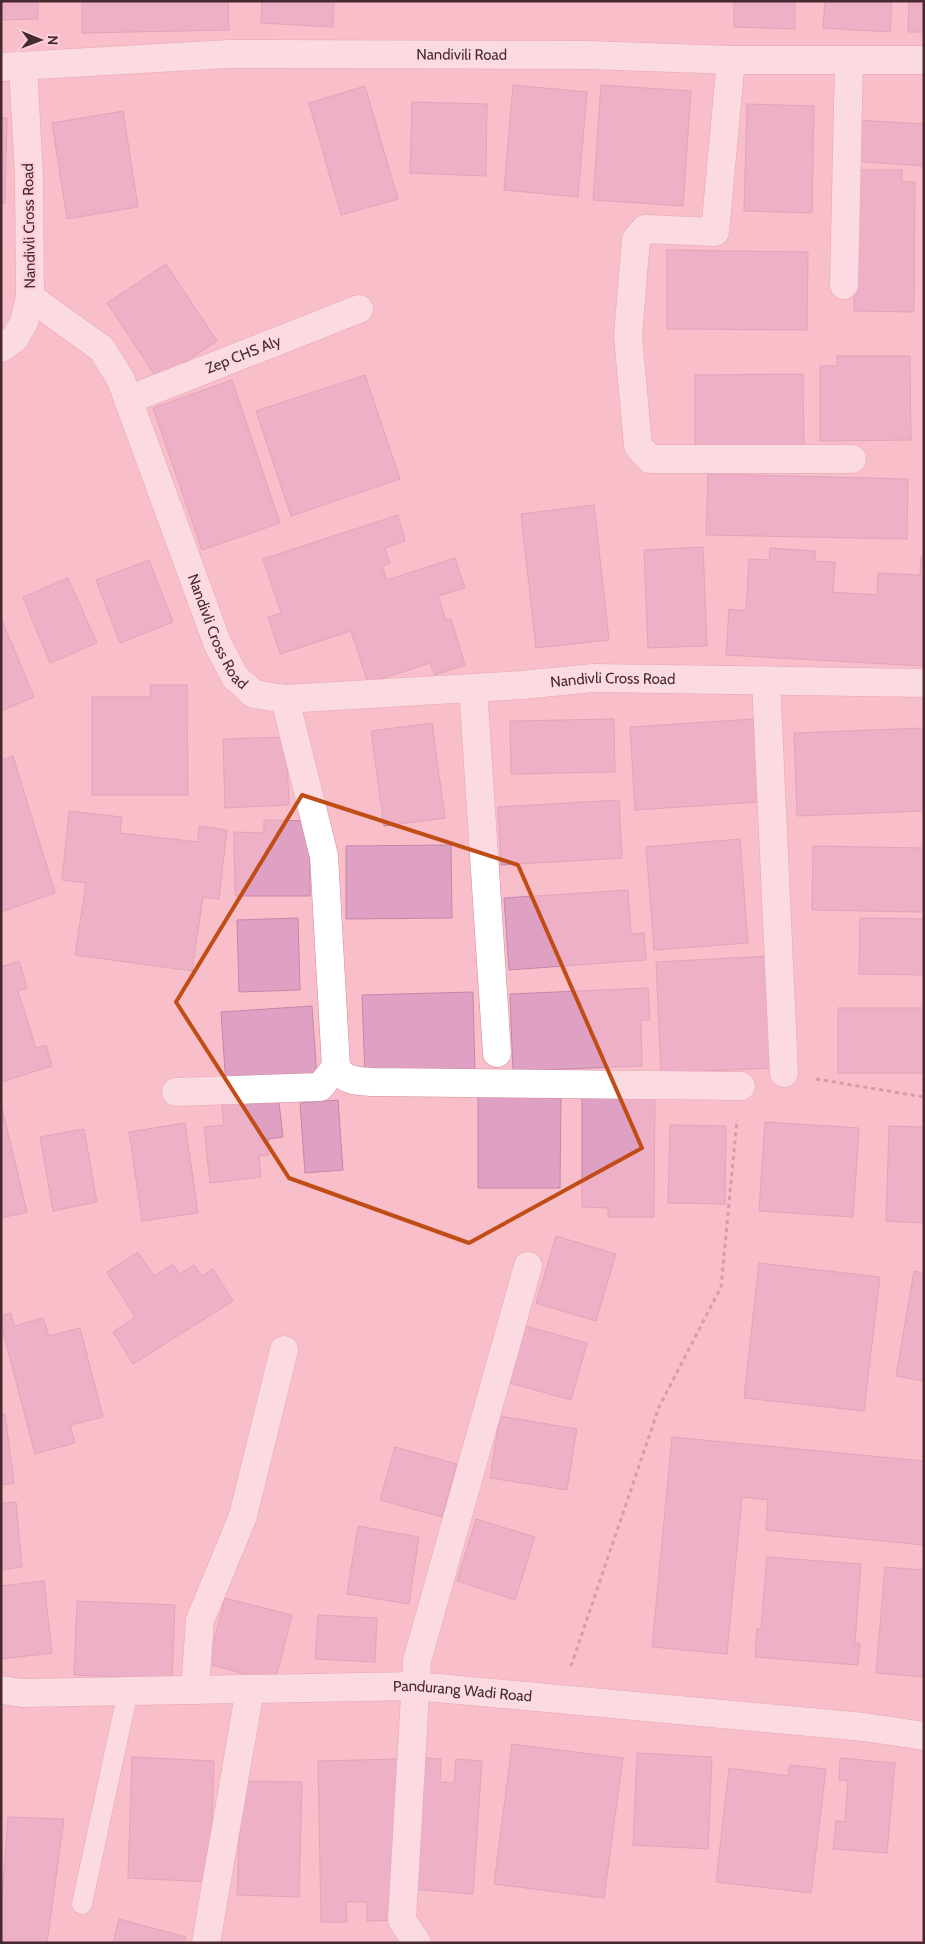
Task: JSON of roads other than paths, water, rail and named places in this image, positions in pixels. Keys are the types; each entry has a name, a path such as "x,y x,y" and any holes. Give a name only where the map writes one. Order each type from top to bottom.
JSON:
{"street":[{"name":"Nandivili Road","path":"12,66 229,54 588,55 731,60 924,60"},
{"path":"731,60 715,232 645,229 636,240 628,336 638,446 650,460 852,459"},
{"path":"844,285 849,60"},
{"name":"Nandivli Cross Road","path":"12,66 29,177 30,297 102,349 121,380 218,645 234,678 254,694 286,699 473,688 593,678 924,683"},
{"path":"1,348 15,338 24,322 30,297"},
{"name":"Zep CHS Aly","path":"128,400 359,309"},
{"path":"766,680 784,1073"},
{"path":"473,688 497,1053"},
{"path":"286,699 324,856 336,1067 342,1076 350,1081 373,1082 741,1086"},
{"path":"176,1092 320,1087 336,1067"},
{"path":"417,1943 402,1920 417,1661 528,1266"},
{"path":"195,1690 200,1620 243,1516 284,1350"},
{"name":"Pandurang Wadi Road","path":"1,1690 22,1693 416,1686 864,1727 924,1736"},
{"path":"206,1943 250,1689"}],"lane":[{"path":"82,1904 128,1691"}]}
